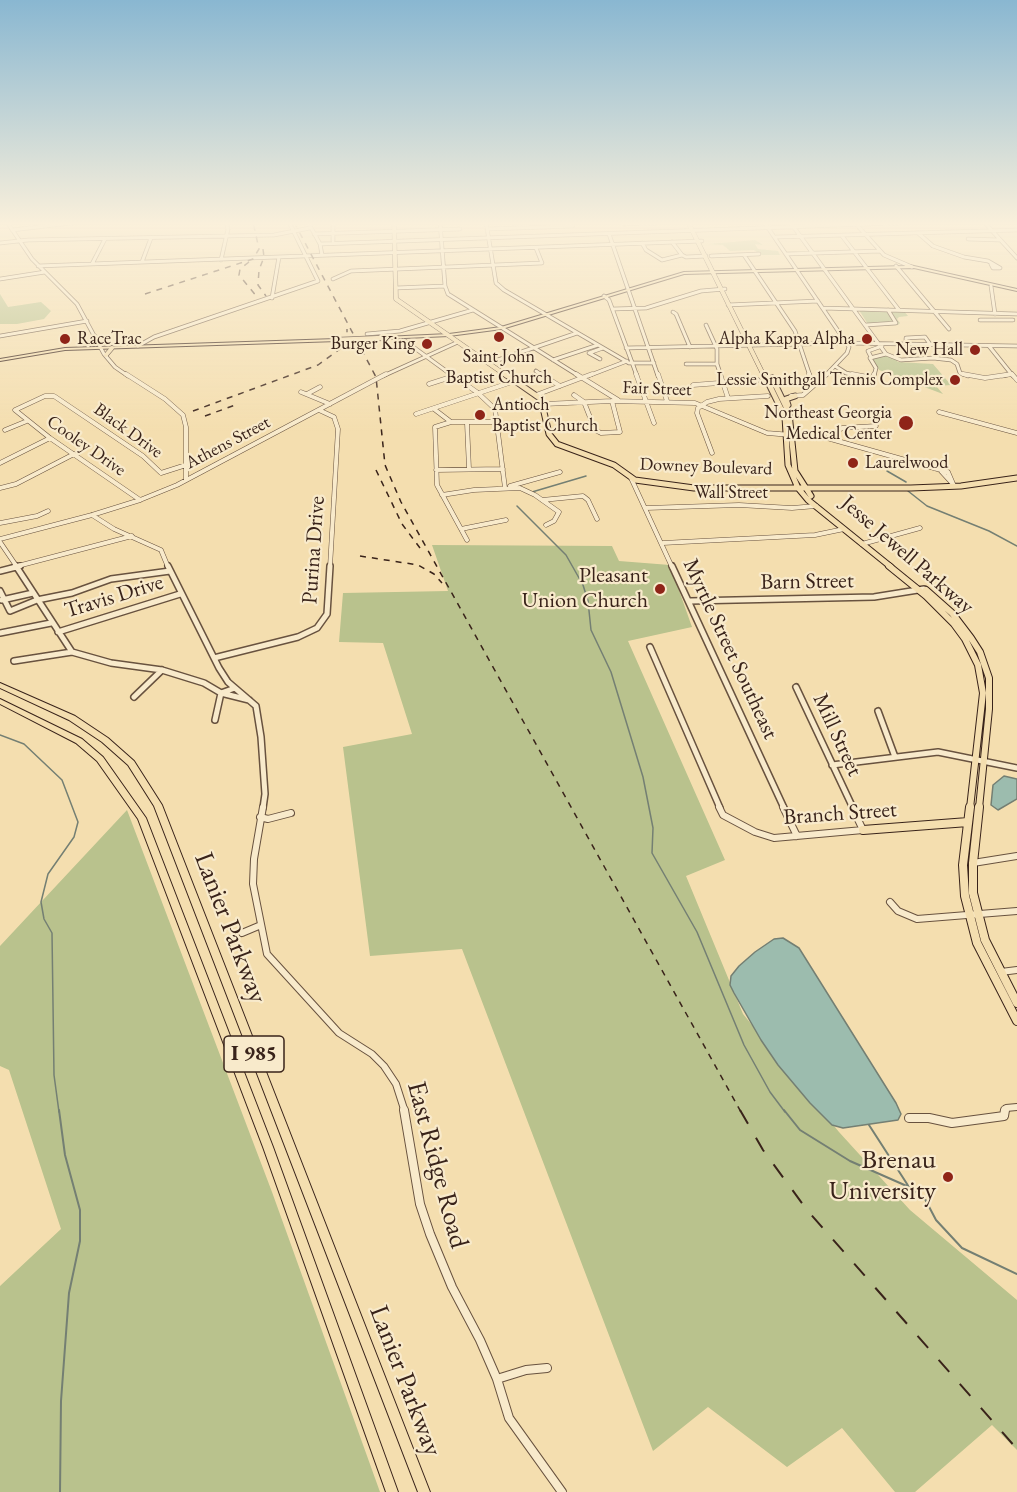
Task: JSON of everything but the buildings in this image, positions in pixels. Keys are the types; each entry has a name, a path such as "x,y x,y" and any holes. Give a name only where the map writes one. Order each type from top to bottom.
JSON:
{"highway":[{"path":"0,358 43,349 88,346 462,334 546,315 618,292"},
{"path":"447,334 501,326"},
{"path":"459,343 462,334"},
{"path":"0,358 100,346 112,348 140,345"},
{"name":"Lanier Parkway","path":"0,685 72,718 105,740 130,763 158,805 424,1492"},
{"name":"Lanier Parkway","path":"0,701 79,741 100,759 142,819 268,1147 392,1492"}],"main road":[{"path":"397,292 398,301 536,395 544,404 549,434 555,442 614,465 631,478"},
{"path":"724,292 789,413"},
{"path":"106,355 112,348"},
{"path":"779,396 800,486"},
{"path":"789,435 789,413 786,399 795,396"},
{"name":"Downey Boulevard","path":"800,486 824,488 953,484 1014,477"},
{"name":"Downey Boulevard","path":"631,478 683,488 953,484"},
{"name":"Jesse Jewell Parkway","path":"800,486 960,623 980,652 985,664 990,692 973,863 973,915"},
{"name":"Jesse Jewell Parkway","path":"800,486 816,506 865,543"},
{"path":"813,498 814,490 824,488"},
{"name":"Jesse Jewell Parkway","path":"922,589 965,639 978,665 983,693 963,865 973,915"},
{"name":"Branch Street","path":"862,830 968,822"},
{"path":"973,915 1017,1003"},
{"path":"973,915 977,943 1017,1022"}],"street":[{"path":"65,292 77,304 100,346 122,373 165,399 183,415 186,427 186,480"},
{"path":"272,298 273,292"},
{"path":"140,345 163,333 290,292"},
{"path":"447,292 619,401"},
{"path":"507,292 630,362"},
{"path":"628,292 667,401"},
{"path":"613,309 655,306 699,292"},
{"path":"769,292 800,343 813,385"},
{"path":"779,396 802,395 849,351 847,343 812,292"},
{"path":"841,292 886,354"},
{"path":"885,292 899,310"},
{"path":"917,292 949,329"},
{"path":"992,292 995,314"},
{"path":"604,296 609,300 613,309 630,362 654,423"},
{"path":"730,304 818,301"},
{"path":"823,308 1017,314"},
{"path":"367,334 385,331 399,332 473,310"},
{"path":"866,325 896,323 888,310"},
{"path":"673,312 690,346"},
{"path":"1007,314 1017,324"},
{"path":"980,320 1013,320"},
{"path":"0,336 88,322"},
{"path":"706,325 716,346 717,364 728,398"},
{"path":"489,363 578,333"},
{"path":"88,346 95,336"},
{"path":"906,344 906,338 924,337 929,346"},
{"path":"405,340 478,393 495,409 505,488"},
{"name":"Athens Street","path":"0,540 140,500 186,480 425,355 459,343"},
{"path":"626,348 800,343 1017,346"},
{"path":"553,360 598,345"},
{"path":"835,366 856,376 875,377 876,368 868,351 881,345"},
{"path":"989,346 1017,380"},
{"path":"600,359 589,353 603,348"},
{"path":"871,357 886,354 901,360 933,357 954,361 960,373 972,377 985,378 1012,374"},
{"path":"536,395 630,362 654,363"},
{"path":"686,364 717,364"},
{"path":"537,371 560,387"},
{"path":"429,384 454,376"},
{"path":"813,379 821,379"},
{"path":"693,385 758,380"},
{"path":"416,414 515,381"},
{"path":"307,394 320,387"},
{"path":"301,392 330,404"},
{"name":"Cooley Drive","path":"57,398 51,395 45,396 15,410 17,414 50,438 140,500"},
{"path":"574,395 584,402 595,430 601,433 620,432 612,401"},
{"name":"Fair Street","path":"544,404 667,401 702,405 712,400 768,396"},
{"name":"Black Drive","path":"57,398 143,456 161,473 186,465"},
{"path":"712,453 696,411 702,405 762,431 827,438 948,472 953,484"},
{"path":"435,409 451,422"},
{"name":"Purina Drive","path":"214,658 298,637 317,628 327,614 338,429 336,420 319,410"},
{"path":"939,412 1017,433"},
{"path":"5,430 27,421"},
{"path":"467,540 438,485 435,427 451,422 498,422"},
{"path":"467,423 470,469"},
{"path":"827,438 842,428 876,426"},
{"path":"0,463 50,438"},
{"path":"0,488 16,484 74,454"},
{"path":"436,470 503,468"},
{"path":"940,470 953,484"},
{"path":"505,488 560,472"},
{"name":"Myrtle Street Southeast","path":"631,478 797,836"},
{"path":"442,495 520,488 542,500 559,514 554,521 546,525"},
{"path":"542,500 583,496 588,500 597,519"},
{"name":"Wall Street","path":"646,508 747,505 792,508 816,506"},
{"path":"0,523 30,518 48,511"},
{"path":"92,515 114,530 134,536 161,550 180,594 228,682 251,701"},
{"path":"460,529 506,520"},
{"path":"865,543 920,528"},
{"path":"663,543 815,535 844,529"},
{"path":"0,571 134,536"},
{"path":"0,540 51,623 72,652"},
{"path":"0,591 2,600 10,610 37,600 72,593 111,579 170,571"},
{"name":"Barn Street","path":"690,601 867,597 922,589"},
{"path":"2,600 33,593"},
{"name":"Travis Drive","path":"58,632 180,594"},
{"path":"0,633 51,623"},
{"name":"Branch Street","path":"650,647 723,815 755,832 774,838 862,830"},
{"path":"14,661 72,652 111,663 162,670 204,683 221,693 251,701"},
{"path":"134,697 162,670"},
{"name":"Mill Street","path":"796,687 862,830"},
{"path":"221,693 236,688"},
{"path":"215,720 221,693"},
{"name":"East Ridge Road","path":"251,701 259,714 265,794 260,817 253,884 267,954 339,1033 372,1054 384,1066 396,1084 405,1112 420,1204 430,1234 452,1287 480,1340 497,1379 509,1418 562,1492"},
{"path":"878,711 895,757"},
{"path":"832,765 938,752 1017,768"},
{"path":"260,817 268,819 291,813"},
{"path":"973,863 1017,856"},
{"path":"890,902 898,911 917,919 1017,911"},
{"path":"242,933 261,925"},
{"path":"1001,972 1017,970"},
{"path":"909,1118 929,1118 952,1124 1004,1116 1006,1108 1017,1107"},
{"path":"497,1379 526,1370 547,1368"}],"green space":[{"path":"0,294 8,307 41,302 51,311 44,319 17,324 0,324"},
{"path":"859,310 904,311 908,316 899,317 898,325 869,326"},
{"path":"893,356 898,362 933,364 951,385 936,386 943,394 879,370 872,358"},
{"path":"432,545 612,546 619,561 670,565 692,627 628,641 725,860 686,876 743,1014 839,1132 910,1210 1017,1300 1017,1450 992,1425 915,1492 895,1492 842,1428 787,1467 708,1407 653,1451 462,949 370,956 343,747 412,734 383,643 339,642 343,593 448,591"},
{"path":"127,810 272,1192 380,1492 0,1492 0,1286 61,1229 9,1070 0,1066 0,946"}],"shaded area":[{"path":"1004,776 1017,779 1017,799 998,810 991,805 993,785"},
{"path":"783,938 799,948 896,1103 901,1114 898,1120 843,1128 832,1125 778,1065 761,1040 730,985 731,976 755,952 774,939"}],"waterway":[{"path":"887,471 906,482"},
{"path":"532,492 586,476"},
{"path":"908,491 927,506 989,531 1017,546"},
{"path":"517,506 566,555 583,585 588,601 591,630 611,672 643,777 653,828 652,853 697,932 744,1045 770,1092 785,1112"},
{"path":"0,735 24,744 62,780 78,822 74,837 48,874 41,902 44,919 52,933 54,1075 59,1112"},
{"path":"59,1110 65,1155 80,1210 80,1241 69,1293 61,1401 60,1492"},
{"path":"784,1110 800,1130 850,1161 909,1187"},
{"path":"869,1125 909,1187"},
{"path":"909,1187 925,1199 936,1220 962,1248 1017,1274"}],"railway":[{"path":"145,294 152,292"},
{"path":"253,292 258,298"},
{"path":"263,292 266,296"},
{"path":"331,292 376,377 385,465 401,502 741,1112"},
{"path":"193,411 318,365 344,346 347,341 347,329"},
{"path":"205,416 238,404"},
{"path":"376,470 402,524 420,548"},
{"path":"360,556 418,565 434,574 442,583"},
{"path":"740,1110 763,1150 807,1210 1017,1449"}],"place":[{"name":"Saint John Baptist Church","path":"499,337"},
{"name":"RaceTrac","path":"65,339"},
{"name":"Alpha Kappa Alpha","path":"867,339"},
{"name":"Burger King","path":"427,344"},
{"name":"New Hall","path":"975,350"},
{"name":"Lessie Smithgall Tennis Complex","path":"955,380"},
{"name":"Antioch Baptist Church","path":"480,415"},
{"name":"Northeast Georgia Medical Center","path":"906,423"},
{"name":"Laurelwood","path":"853,463"},
{"name":"Pleasant Union Church","path":"660,589"},
{"name":"Brenau University","path":"948,1177"}]}
